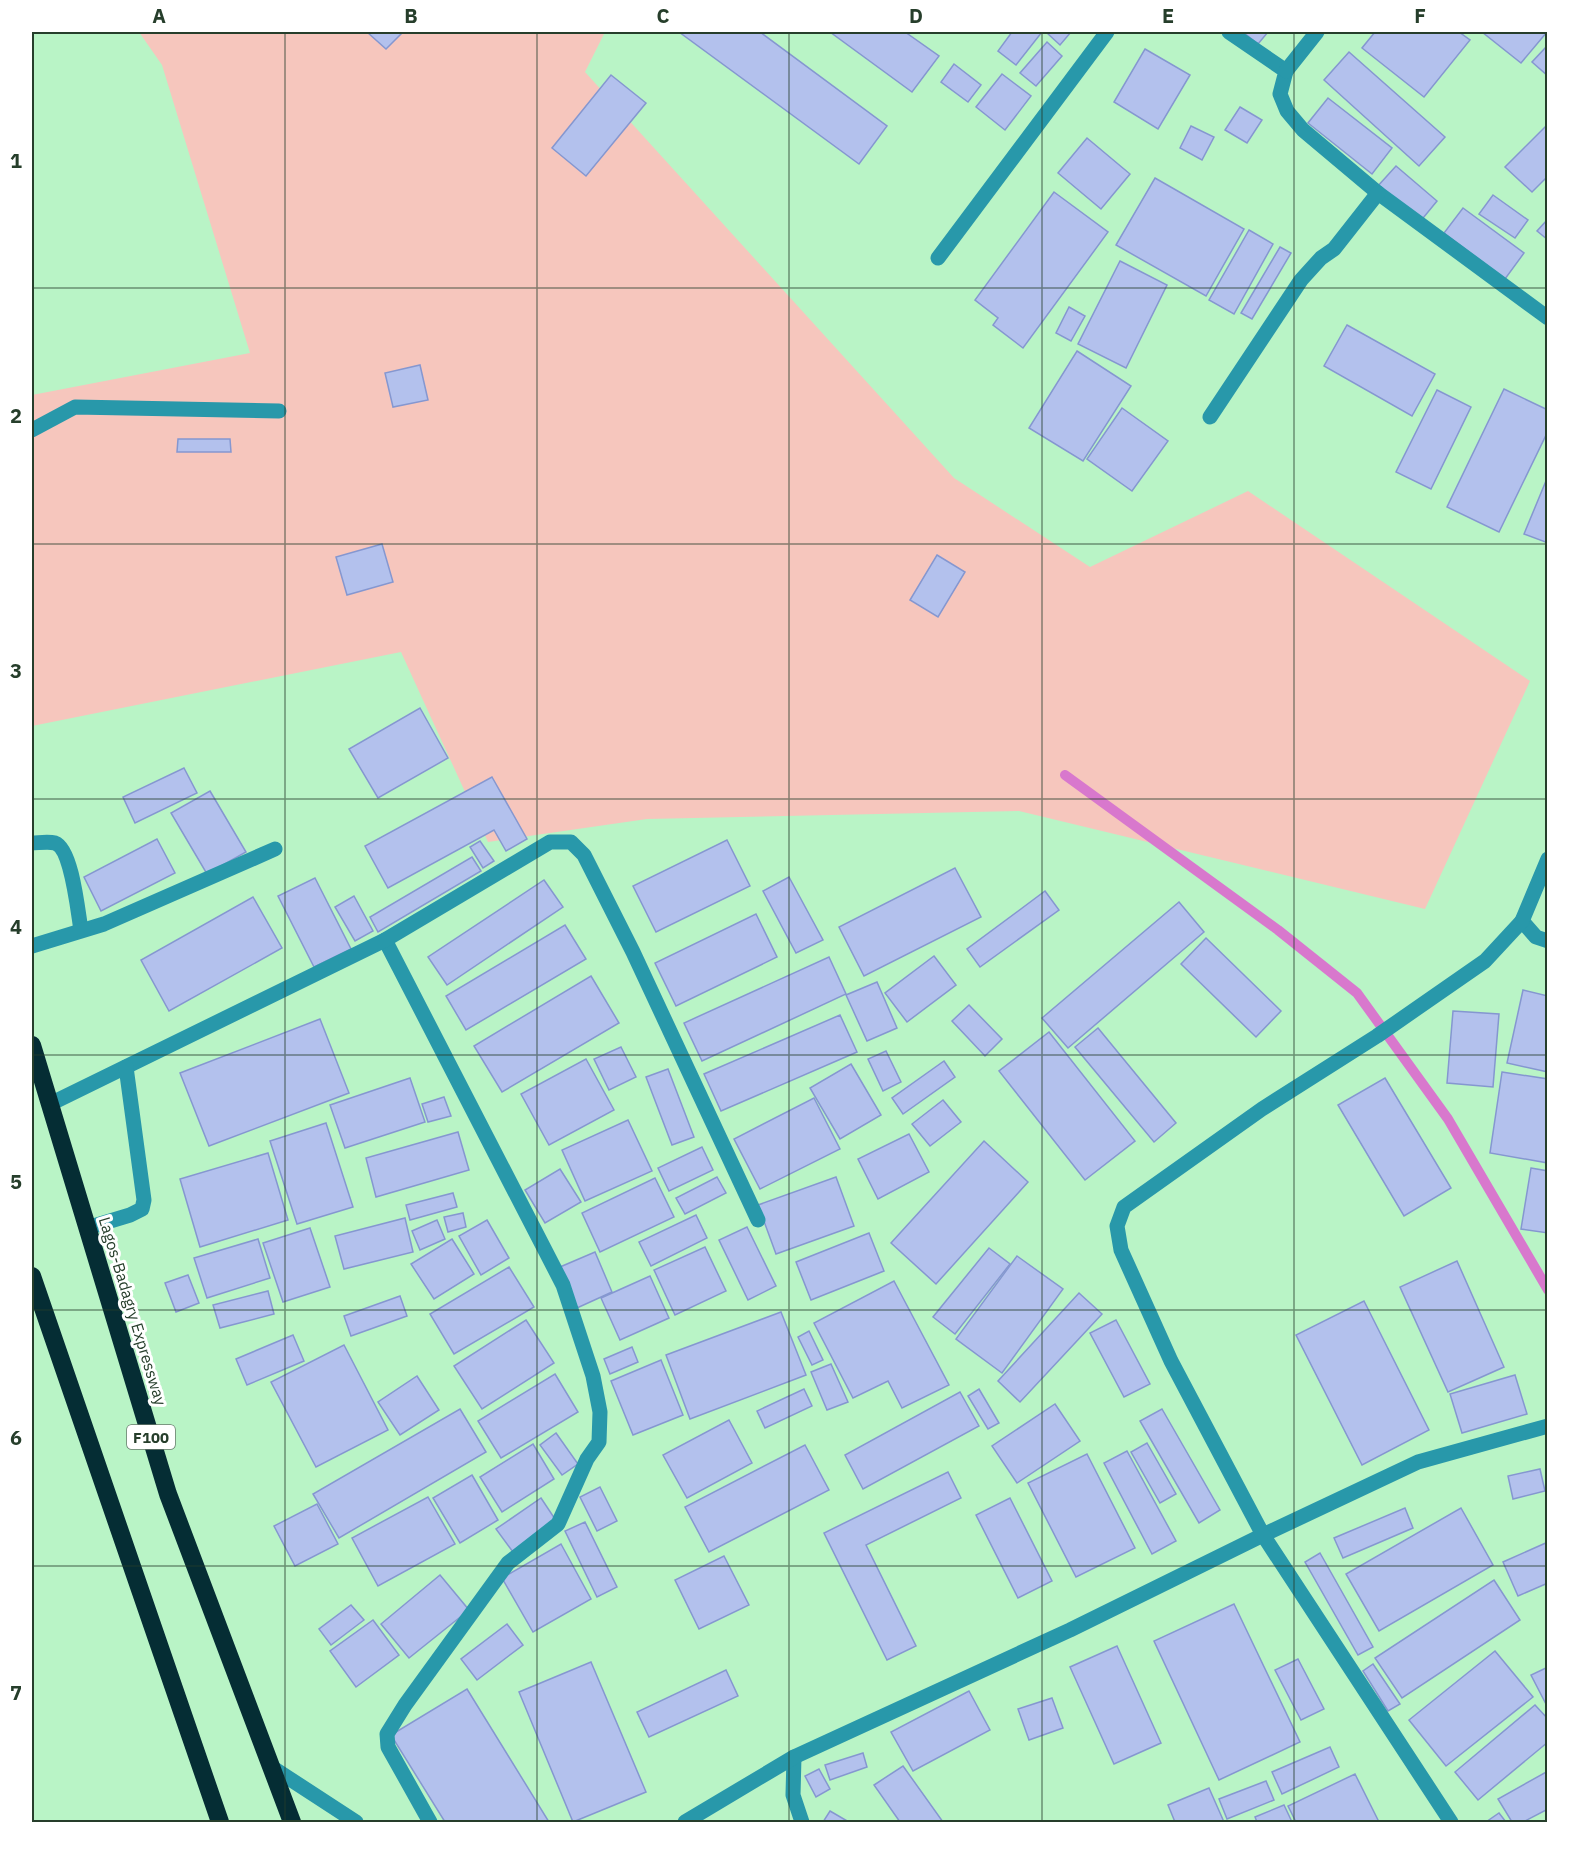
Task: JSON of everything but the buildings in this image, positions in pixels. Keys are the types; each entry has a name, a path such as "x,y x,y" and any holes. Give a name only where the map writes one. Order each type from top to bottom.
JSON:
{"highway":[{"name":"Lagos-Badagry Expressway","path":"32,1045 168,1494 292,1822"},
{"path":"32,1276 35,1297 220,1822"}],"street":[{"path":"938,258 1107,32"},
{"path":"1229,32 1286,71"},
{"path":"1317,32 1286,71 1280,94 1287,111 1303,130 1378,193 1548,318"},
{"path":"1210,417 1301,280 1321,258 1334,249 1378,193"},
{"path":"32,430 75,407 279,411"},
{"path":"32,843 53,842 62,847 69,863 81,930"},
{"path":"50,1104 385,940 550,842 571,842 584,855 628,943 758,1220"},
{"path":"32,946 104,924 275,849"},
{"path":"1451,1822 1263,1534 1171,1360 1121,1250 1117,1226 1124,1207 1262,1109 1377,1036 1485,961 1522,921 1548,859"},
{"path":"1522,921 1536,938 1548,941"},
{"path":"385,940 563,1285 593,1376 600,1412 599,1442 587,1459 558,1524 507,1563 405,1705 387,1734 388,1746 430,1822"},
{"path":"87,1228 142,1209 144,1200 126,1067"},
{"path":"685,1822 794,1757 1070,1630 1263,1534 1418,1462 1548,1426"},
{"path":"794,1757 793,1795 802,1822"},
{"path":"270,1766 356,1822"}],"shaded area":[{"path":"139,32 605,32 585,72 954,478 1090,567 1248,491 1530,681 1425,909 1019,811 647,819 488,842 401,652 32,726 32,395 250,353 162,65"}],"waterway":[{"path":"1065,775 1278,930 1357,993 1448,1119 1548,1290"}]}
